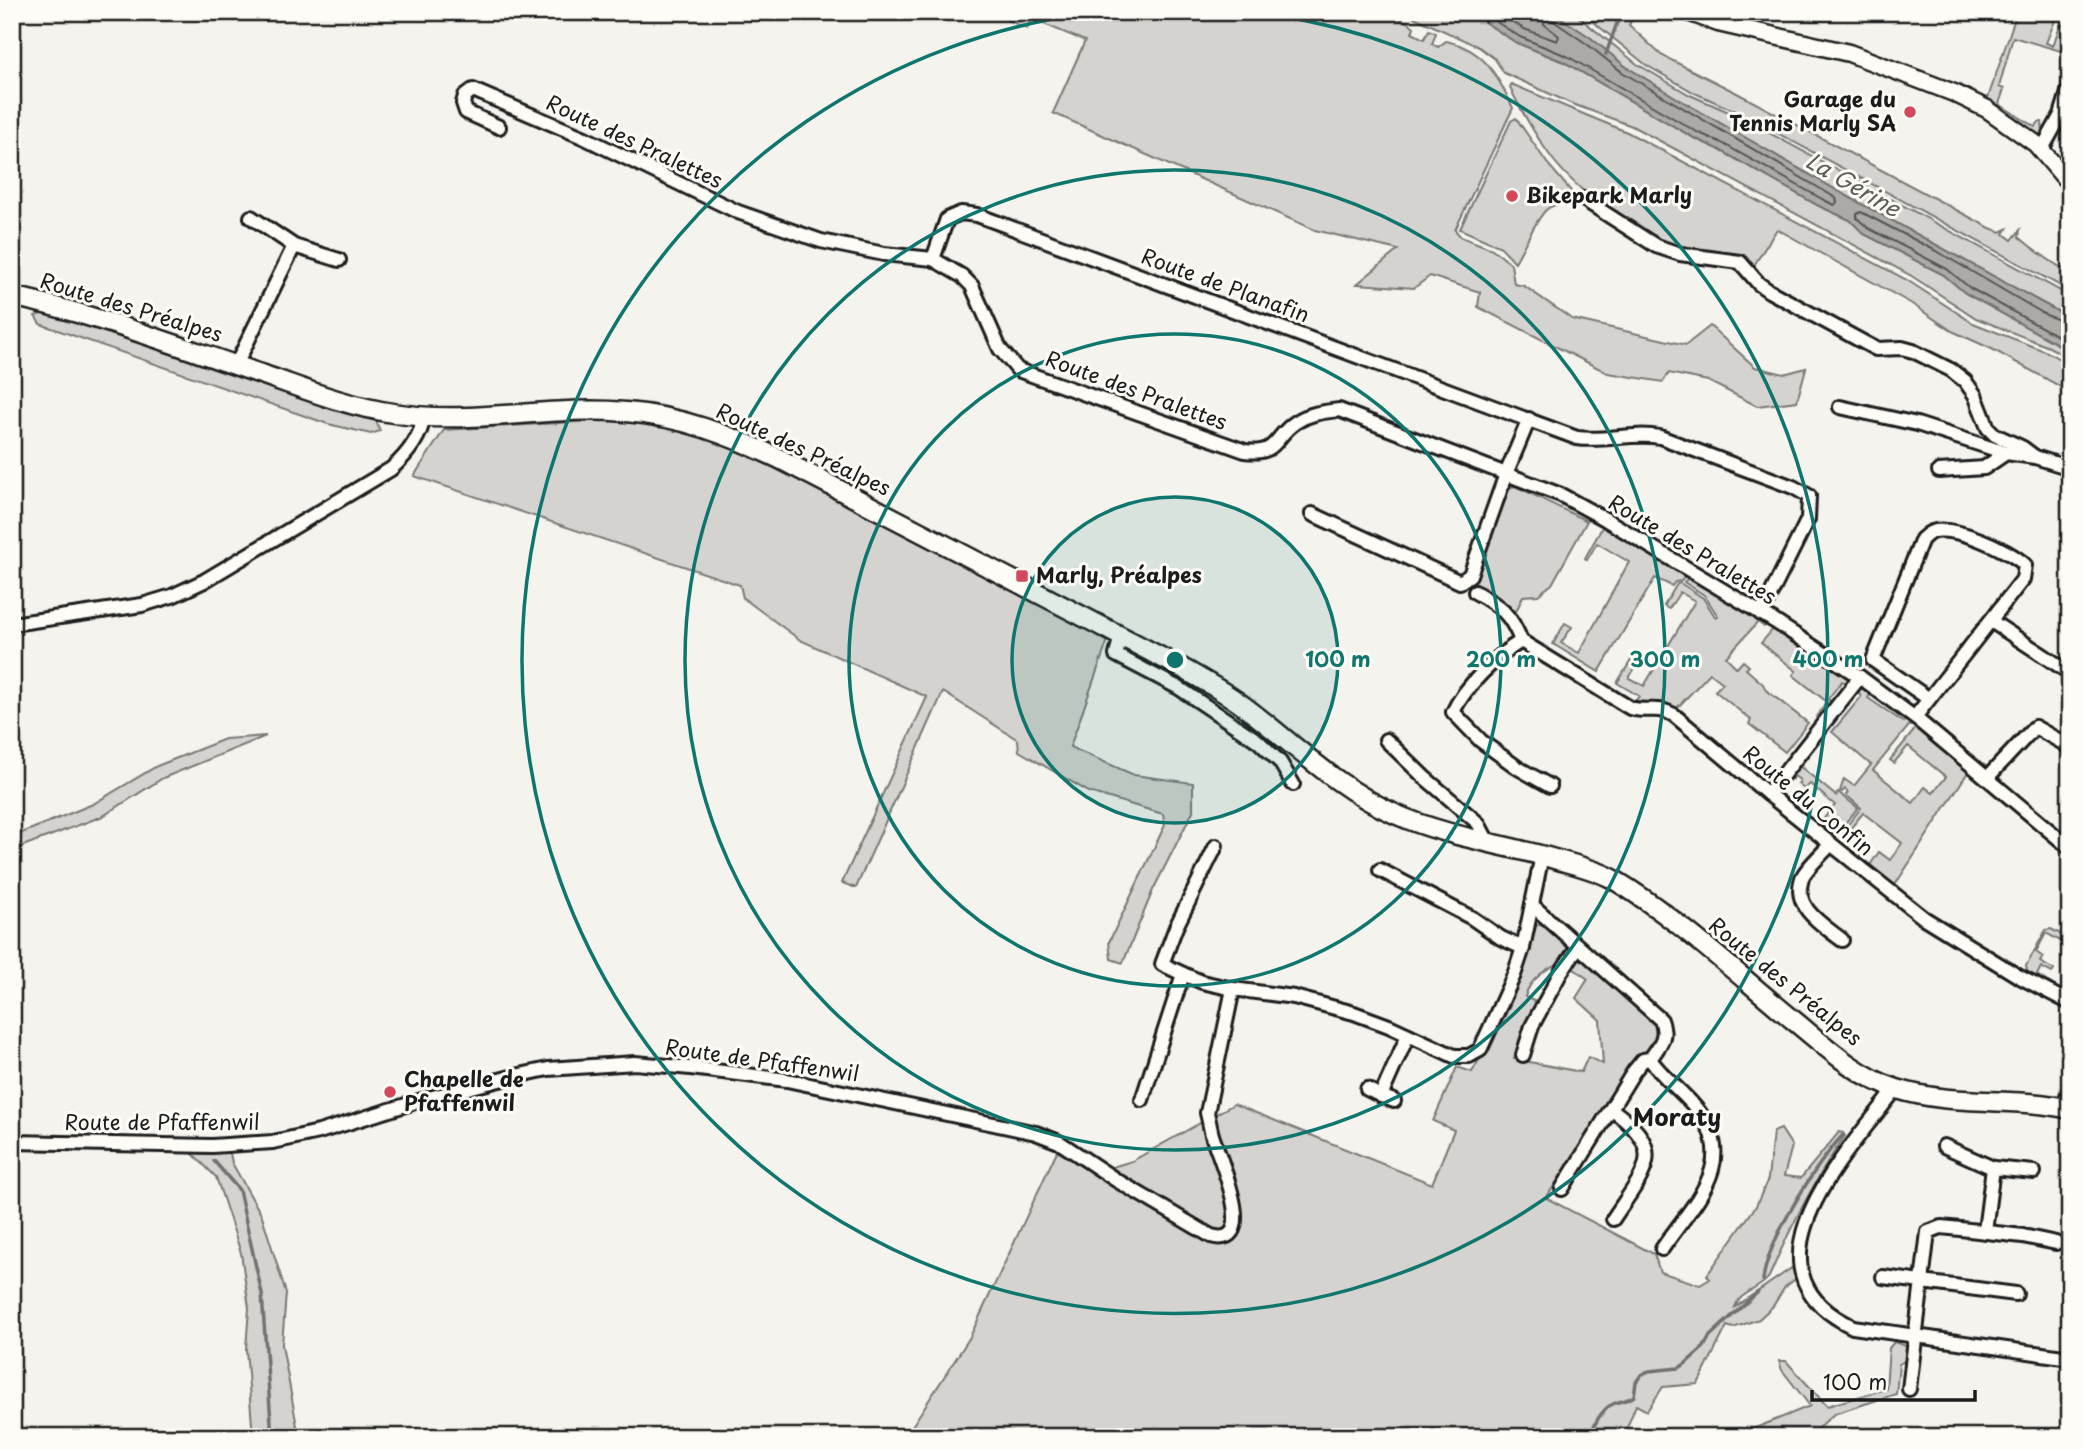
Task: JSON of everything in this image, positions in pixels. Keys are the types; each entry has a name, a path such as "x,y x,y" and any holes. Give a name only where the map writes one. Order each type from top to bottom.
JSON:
{"main road":[{"name":"Route des Préalpes","path":"12,296 55,305 348,403 385,412 460,418 625,411 713,430 778,458 1182,668 1243,706 1355,793 1395,814 1611,877 1643,899 1831,1052 1874,1079 1896,1089 1928,1097 1961,1101 2020,1102 2066,1109"}],"street":[{"path":"1688,12 1718,23 1849,53 1987,109 2042,149 2070,184"},
{"path":"2042,149 2061,115 2070,86"},
{"name":"Route des Pralettes","path":"499,127 466,112 463,103 465,96 473,90 585,138 738,212 821,241 884,254 933,259 962,276 972,286 1000,349 1018,370 1245,451 1260,453 1274,446 1293,424 1303,418 1313,413 1339,410 1561,495 1605,519 1860,677 1915,717 2070,848"},
{"path":"1583,199 1656,246 1680,254 1740,262 1759,284 1769,291 1876,349 1902,348 1913,351 1951,370 1965,381 1975,395 1988,428 1995,436 2023,447 2035,457"},
{"name":"Route de Planafin","path":"933,259 947,219 961,213 977,215 1577,438 1594,440 1644,434 1660,437 1793,487 1809,496 1808,519 1761,614"},
{"path":"251,217 294,246 339,260"},
{"name":"Route des Préalpes","path":"236,365 294,246"},
{"path":"1840,407 1917,424 2006,453 2035,457 2070,468"},
{"path":"12,624 142,605 172,596 195,585 391,469 410,450 424,417"},
{"path":"1312,514 1460,582 1470,575 1529,419"},
{"path":"1939,471 1984,468 2006,453"},
{"path":"1915,717 1991,621 2022,579 2025,565 2015,555 1964,533 1933,531 1923,538 1873,660 1929,699"},
{"name":"Route du Confin","path":"1475,592 1498,605 1514,623 1521,642 1630,708 1638,711 1657,708 1674,715 1924,918 2070,1003"},
{"path":"1991,621 2070,673"},
{"path":"1121,635 1116,655 1179,688 1258,741 1280,762 1293,784"},
{"path":"1521,642 1506,651 1460,698 1454,712 1481,741 1518,768 1550,786"},
{"path":"1768,794 1860,677"},
{"path":"1987,778 2035,727 2070,747"},
{"path":"1386,740 1478,823 1488,842"},
{"path":"1830,844 1802,878 1801,894 1810,916 1842,940"},
{"path":"1216,846 1176,927 1162,964 1216,986 1294,998 1354,1013 1454,1056 1469,1056 1480,1049 1514,975 1523,948 1542,855"},
{"path":"1380,870 1523,948"},
{"path":"1532,905 1661,1020 1665,1030 1664,1038 1650,1059 1643,1060 1634,1071 1562,1189"},
{"path":"1522,1055 1532,1026 1561,972 1578,947"},
{"path":"1142,1100 1183,974"},
{"name":"Route de Pfaffenwil","path":"12,1142 245,1145 319,1132 425,1099 548,1069 635,1063 787,1080 1036,1133 1059,1142 1116,1180 1211,1236 1224,1237 1232,1233 1235,1224 1234,1203 1207,1113 1233,989"},
{"path":"1381,1096 1408,1035"},
{"path":"1650,1059 1707,1122 1715,1144 1715,1164 1710,1181 1662,1249"},
{"path":"2066,1109 2070,1088"},
{"path":"1367,1089 1394,1101"},
{"path":"1896,1089 1858,1134 1816,1196 1802,1231 1800,1259 1812,1297 1833,1318 1853,1327 2067,1360"},
{"path":"1611,1109 1639,1131 1647,1147 1646,1164 1640,1177 1613,1219"},
{"path":"1944,1146 1993,1168 2034,1171"},
{"path":"1985,1231 1993,1168"},
{"path":"1909,1389 1928,1232 1941,1227 1985,1231 2056,1243"},
{"path":"1883,1277 2016,1294"}],"shaded area":[{"path":"991,12 1382,12 1408,22 1414,27 1412,33 1424,39 1429,30 1436,33 1432,44 1438,47 1446,41 1460,45 1481,58 1495,75 1513,108 1455,230 1461,237 1492,249 1511,264 1514,284 1524,286 1572,319 1686,345 1710,326 1755,367 1784,374 1806,368 1797,401 1757,406 1708,381 1669,373 1663,382 1608,373 1478,307 1480,292 1430,276 1414,288 1357,284 1398,250 1315,230 1053,113 1085,41 1032,19 1027,29"},
{"path":"1403,12 1469,12 1517,43 1564,62 1694,138 1850,220 1864,234 1944,275 1965,293 2070,351 2070,358 1976,318 1910,275 1632,126 1570,103 1504,73 1495,59 1479,47"},
{"path":"1552,12 1576,15 1637,64 1690,95 1738,116 2070,296 2070,318 1845,195 1680,100 1625,66 1591,38"},
{"path":"1601,12 1635,12 1629,25 1661,55 1990,228 2001,232 2007,229 2004,234 2012,240 2020,230 2019,237 2070,273 2070,291 1646,65 1591,20"},
{"path":"2017,12 2070,13 2070,18 2056,18 2046,43 2053,46 2060,25 2069,26 2070,33 2067,33 2061,51 2013,37 1999,87 2004,89 1999,104 2035,127 2042,122 2043,131 2038,136 1987,101"},
{"path":"1511,84 1627,132 1907,280 1973,323 2047,352 2070,365 2070,392 1992,349 1952,331 1912,304 1777,229 1753,267 1736,257 1686,251 1660,243 1608,211 1562,170 1529,123 1510,88"},
{"name":"Bikepark Marly","path":"1516,118 1547,163 1571,191 1570,198 1548,208 1541,216 1515,262 1501,247 1460,229 1511,121"},
{"path":"44,313 376,421 380,431 371,434 328,424 40,324 35,316"},
{"path":"626,419 704,435 903,529 1108,640 1070,747 1134,775 1193,783 1193,811 1153,890 1123,963 1111,959 1109,942 1165,825 1163,814 1089,792 1019,751 1018,740 943,692 856,888 842,883 927,697 800,640 743,598 740,585 414,476 444,430"},
{"path":"1515,486 1587,521 1552,584 1538,595 1523,596 1515,614 1471,587 1505,489"},
{"path":"1603,526 1685,576 1672,586 1655,578 1599,672 1553,644 1565,623 1572,627 1561,643 1579,653 1629,562 1597,543 1587,560 1585,558"},
{"path":"1688,578 1766,625 1764,627 1758,622 1726,657 1737,668 1743,661 1749,666 1746,669 1766,690 1808,723 1785,752 1749,724 1751,720 1715,691 1723,683 1710,673 1677,708 1661,702 1635,702 1639,696 1617,683 1635,654 1641,658 1629,678 1644,686 1695,601 1680,592 1669,609 1664,606 1677,584 1680,583 1703,598 1716,618 1718,616 1704,595 1684,582"},
{"path":"1773,629 1849,679 1849,685 1842,681 1828,699 1836,705 1822,722 1816,717 1827,702 1793,675 1796,671 1761,643"},
{"path":"1865,688 1873,691 1868,698 1903,722 1908,716 1912,722 1873,770 1913,803 1925,787 1933,793 1946,777 1908,746 1894,763 1890,760 1917,727 1970,769 1895,885 1870,865 1879,852 1890,860 1902,843 1863,813 1850,829 1842,832 1861,808 1846,795 1848,792 1845,789 1840,791 1844,779 1854,786 1871,765 1832,732 1861,697 1857,690"},
{"path":"266,736 163,778 103,816 12,850 12,837 93,804 157,766 225,739"},
{"path":"1795,766 1802,768 1836,796 1838,792 1858,808 1835,835 1820,823 1835,805 1810,784 1804,789 1798,784 1800,780 1794,776 1792,779 1790,774"},
{"path":"1540,924 1558,935 1569,953 1564,962 1552,966 1530,985 1525,997 1540,1004 1514,1059 1581,1072 1588,1057 1603,1064 1600,1020 1576,998 1588,979 1570,966 1580,954 1659,1025 1653,1043 1640,1057 1546,1198 1654,1254 1660,1272 1700,1285 1710,1279 1707,1275 1756,1206 1768,1179 1773,1132 1781,1129 1792,1146 1784,1176 1801,1178 1839,1132 1845,1136 1803,1205 1769,1277 1741,1297 1735,1307 1796,1265 1798,1277 1785,1287 1773,1306 1759,1319 1733,1328 1727,1326 1698,1384 1663,1387 1647,1411 1636,1405 1626,1430 1617,1437 905,1437 970,1337 1057,1151 1096,1172 1132,1161 1234,1104 1432,1184 1454,1130 1433,1121 1457,1067 1472,1072 1480,1058 1488,1053 1516,991 1536,926"},
{"path":"2051,929 2070,939 2068,945 2046,933 2036,952 2043,957 2040,962 2054,970 2052,973 2041,967 2037,975 2063,991 2027,972 2026,966 2046,930"},
{"path":"229,1148 232,1163 262,1216 286,1293 282,1345 299,1437 253,1437 246,1349 249,1308 241,1253 216,1177 188,1149"},
{"path":"1894,1342 1906,1346 1909,1353 1908,1359 1899,1364 1896,1394 1834,1414 1808,1437 1733,1437 1810,1406 1782,1370 1779,1361 1786,1361 1827,1406 1886,1389 1889,1348"}],"water":[{"path":"1469,12 1552,12 1591,38 1625,66 1680,100 1845,195 2070,318 2070,351 1965,293 1944,275 1864,234 1850,220 1694,138 1564,62 1517,43"}],"waterway":[{"path":"1606,54 1617,23 1626,12"},
{"path":"1763,1280 1773,1245 1794,1204 1843,1135"},
{"path":"214,1161 239,1190 262,1294 272,1437"},
{"path":"1589,1437 1605,1410 1634,1396 1636,1382 1641,1375 1649,1371 1679,1368 1685,1364 1704,1347 1710,1336 1758,1292"}],"place":[{"name":"Garage du Tennis Marly SA","path":"1910,112"},
{"name":"Bikepark Marly","path":"1512,196"},
{"name":"Marly, Préalpes","path":"1022,576"},
{"name":"Chapelle de Pfaffenwil","path":"390,1092"}],"district":[{"name":"Moraty","path":"1677,1118"}],"water label":[{"name":"La Gérine","path":"1853,185"}]}
